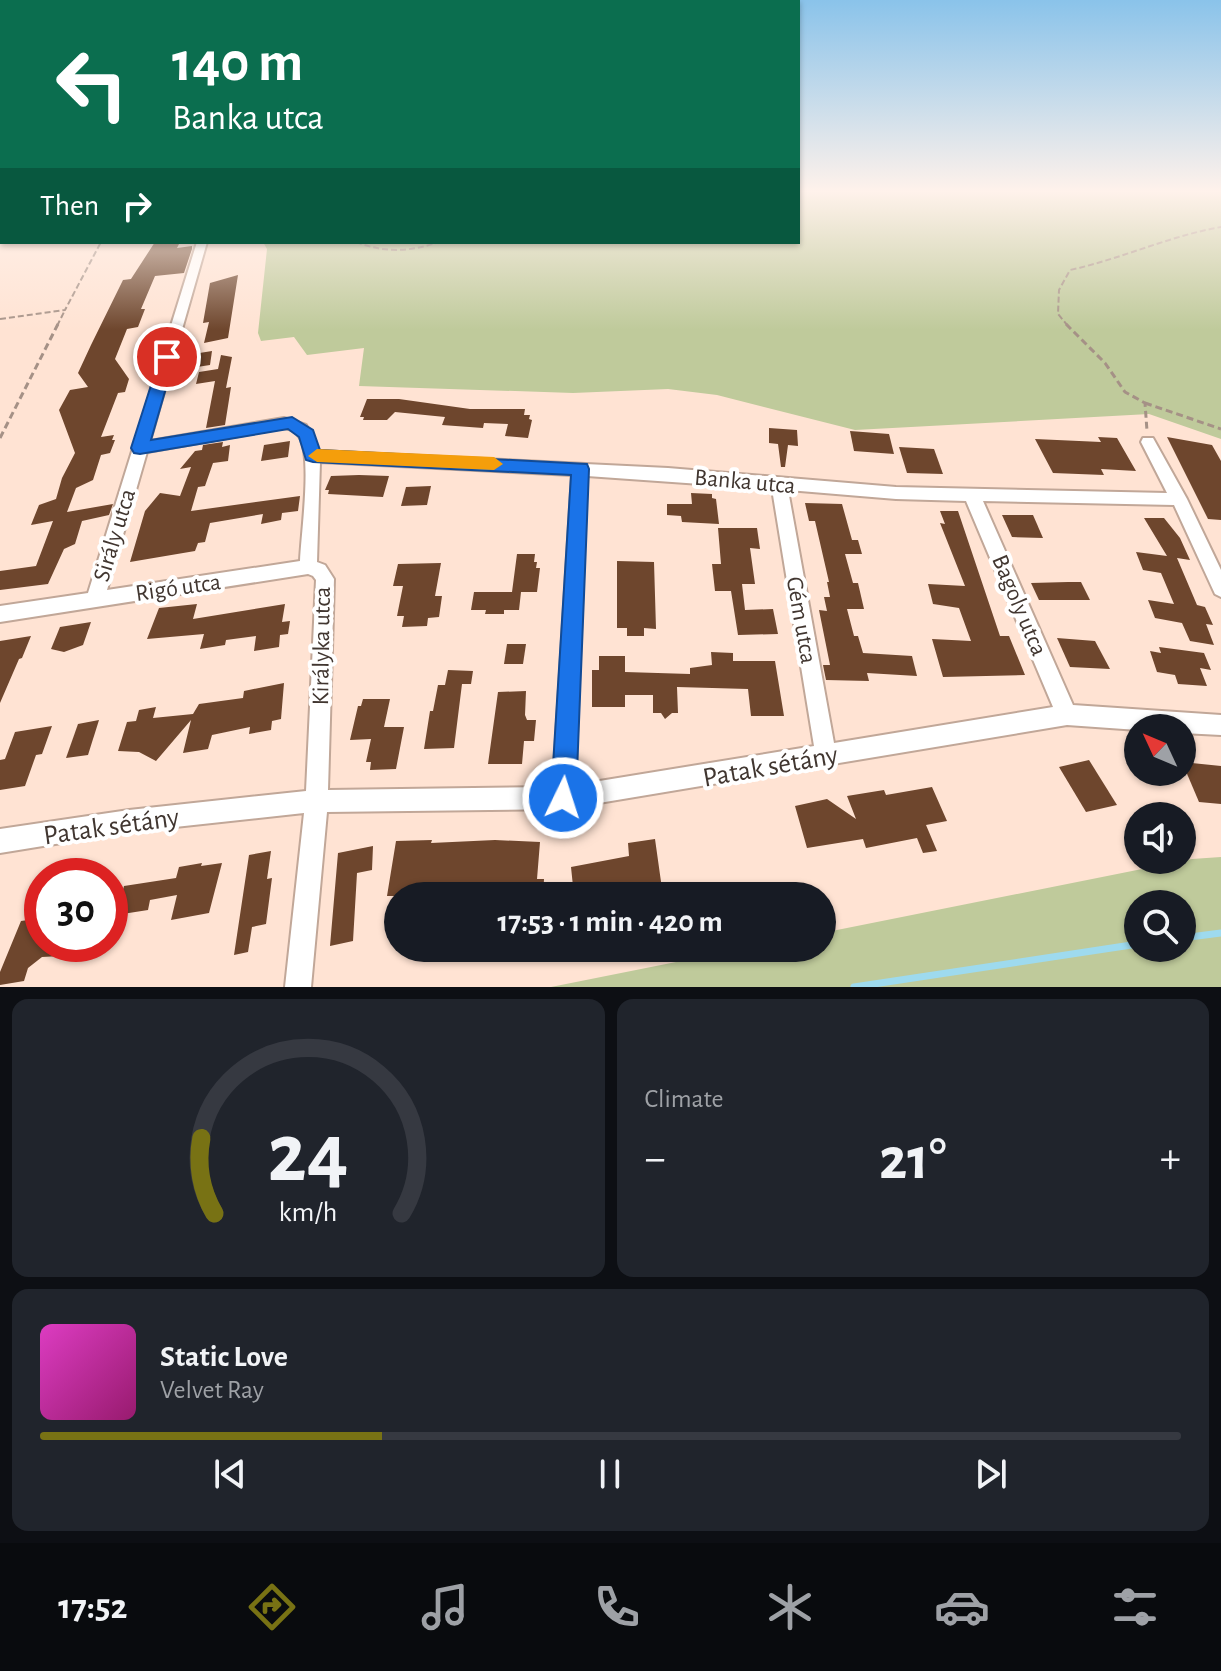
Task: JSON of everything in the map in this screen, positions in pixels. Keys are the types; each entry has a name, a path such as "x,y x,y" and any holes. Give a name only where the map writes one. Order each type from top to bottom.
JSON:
{"street":[{"name":"Sirály utca","path":"95,599 201,244"},
{"path":"140,448 292,423 307,434 313,456"},
{"path":"1148,442 1179,499 1221,589"},
{"name":"Banka utca","path":"313,456 580,469 779,485 972,495 1179,499"},
{"name":"Királyka utca","path":"313,456 308,567 319,570 325,579 317,801"},
{"path":"563,798 580,469"},
{"name":"Gém utca","path":"779,485 826,755"},
{"name":"Bagoly utca","path":"972,495 1067,715"},
{"name":"Rigó utca","path":"0,614 308,567"},
{"name":"Patak sétány","path":"0,841 129,821 317,801 563,798 1067,715 1221,725"},
{"path":"298,987 317,801"}],"path":[{"path":"1176,237 1102,263 1070,270 1057,301 1058,314 1105,363 1125,392 1145,403 1221,429"},
{"path":"0,438 100,244"},
{"path":"362,244 385,251 407,251 432,244"},
{"path":"0,319 65,310"},
{"path":"1145,403 1148,442"}],"green space":[{"path":"800,237 1221,237 1221,439 1149,414 855,430 717,395 668,389 573,393 359,386 364,348 307,355 294,337 261,341 258,333 267,249 264,244 800,244"},
{"path":"1221,857 1221,987 551,987 676,962 836,962 836,930 1124,873 1196,874 1196,859"}],"building":[{"path":"154,244 179,244 177,248 192,246 184,273 155,276 141,309 145,309 138,327 127,329 115,359 129,379 125,392 118,393 101,437 114,435 112,440 115,440 110,453 101,455 93,480 76,488 67,512 113,504 109,515 82,521 75,544 64,549 48,584 0,590 0,571 36,566 53,521 31,525 39,505 56,499 62,478 75,453 59,410 70,390 88,387 78,373 123,280 131,279"},
{"path":"238,275 228,338 204,343 209,322 203,323 210,283"},
{"path":"212,351 210,365 184,369 187,355"},
{"path":"221,355 232,357 226,388 231,387 225,425 206,428 215,381 196,384 199,372 218,369"},
{"path":"367,399 399,399 470,409 525,409 524,415 530,415 529,419 532,420 528,438 505,436 508,424 484,423 483,428 442,425 445,417 395,412 387,420 363,420 364,417 360,417"},
{"path":"769,428 797,430 798,446 788,445 785,467 781,467 778,444 769,443"},
{"path":"850,431 889,434 894,454 854,451"},
{"path":"1098,437 1117,438 1136,471 1101,469 1104,475 1053,473 1035,439 1101,442"},
{"path":"1167,437 1212,445 1221,461 1221,520 1208,519"},
{"path":"290,441 288,457 261,461 264,445"},
{"path":"223,442 222,447 230,445 228,461 213,463 205,486 198,487 191,511 300,496 298,511 282,513 281,520 261,524 263,514 210,523 205,542 198,543 195,551 130,562 145,511 160,493 180,496 191,467 180,469 195,451 202,450 203,445"},
{"path":"899,447 934,449 943,474 907,473"},
{"path":"331,476 389,476 383,497 328,494 329,490 325,490"},
{"path":"431,486 427,505 401,506 406,487"},
{"path":"691,493 712,494 712,498 716,499 719,524 682,522 681,516 667,515 667,504 692,504"},
{"path":"805,503 842,504 852,540 858,540 862,554 845,554 853,583 858,583 864,609 847,609 854,636 858,636 863,653 912,656 917,676 867,673 869,681 826,680 823,665 830,665 819,610 827,611 824,597 830,597 829,582 815,521 809,521"},
{"path":"940,511 958,511 1000,636 1009,636 1025,675 943,677 932,639 971,641 959,608 933,604 928,584 965,586 940,523 945,524"},
{"path":"1002,515 1033,515 1043,538 1012,537"},
{"path":"1144,518 1164,518 1180,538 1190,560 1177,558 1197,605 1205,607 1213,625 1206,624 1214,645 1190,641 1182,623 1155,618 1148,600 1174,604 1161,573 1143,570 1136,552 1167,556"},
{"path":"718,528 757,528 760,549 750,548 755,584 742,584 745,610 773,609 778,634 738,635 731,591 715,591 712,564 721,564"},
{"path":"517,554 535,554 536,568 540,568 537,592 512,592"},
{"path":"617,561 654,562 656,629 644,628 644,636 627,636 627,628 617,628"},
{"path":"441,563 435,596 442,596 439,617 428,618 427,626 402,627 404,616 397,616 403,586 393,586 398,564"},
{"path":"1081,582 1090,600 1039,600 1031,583"},
{"path":"474,592 521,592 519,610 485,614 486,610 471,610"},
{"path":"197,604 193,619 285,604 282,622 290,621 288,634 280,635 279,647 254,651 256,636 226,640 225,645 200,649 204,634 147,639 159,608"},
{"path":"91,622 83,645 64,652 51,649 60,627"},
{"path":"31,636 19,659 0,703 0,641"},
{"path":"1057,638 1095,641 1110,669 1070,667"},
{"path":"507,644 526,644 523,664 504,664"},
{"path":"1159,647 1204,653 1211,670 1200,668 1207,686 1178,684 1175,675 1157,672 1150,651 1161,653"},
{"path":"711,652 733,653 733,661 775,661 784,716 751,716 748,689 677,687 678,713 672,713 665,719 661,713 653,713 653,695 625,695 625,707 592,707 592,670 599,670 599,656 625,656 625,672 690,674 690,668 712,665"},
{"path":"448,670 473,671 471,684 462,684 454,748 424,749 430,711 433,711 438,685 445,685"},
{"path":"284,683 281,719 272,721 271,730 249,734 250,727 212,735 208,749 183,753 191,720 156,761 139,752 118,751 127,722 136,721 139,710 156,707 153,718 193,714 199,704 243,698 244,691"},
{"path":"526,691 525,715 527,720 536,720 534,741 524,741 522,764 488,764 498,692"},
{"path":"363,699 390,699 384,727 404,727 396,769 370,770 371,762 366,762 371,739 350,740 358,706 361,706"},
{"path":"99,720 88,755 66,758 78,724"},
{"path":"52,726 42,754 36,755 25,786 0,790 0,760 5,759 15,732"},
{"path":"1089,760 1117,805 1086,812 1059,767"},
{"path":"1196,763 1221,766 1221,804 1199,802 1192,786 1196,786"},
{"path":"932,787 947,821 926,825 937,851 923,853 917,838 866,848 863,839 807,848 795,806 827,799 856,819 847,796 884,790 886,795"},
{"path":"655,839 661,882 573,882 571,867 629,856 628,843"},
{"path":"396,841 540,842 537,879 544,879 544,882 389,882"},
{"path":"373,846 372,870 357,873 353,941 330,946 338,853"},
{"path":"271,851 267,879 272,878 266,924 252,927 248,952 234,955 249,855"},
{"path":"222,863 209,913 171,920 177,895 150,900 148,910 128,913 128,885 176,878 179,867"},
{"path":"21,921 24,921 24,962 36,962 28,968 24,981 0,985 0,972"}],"waterway":[{"path":"1196,936 1221,933"},
{"path":"854,987 1124,946"}],"slow traffic":[{"path":"317,456 494,464"}],"route":[{"path":"167,357 140,448 292,423 307,434 313,456 342,455 580,469 563,798"}]}
